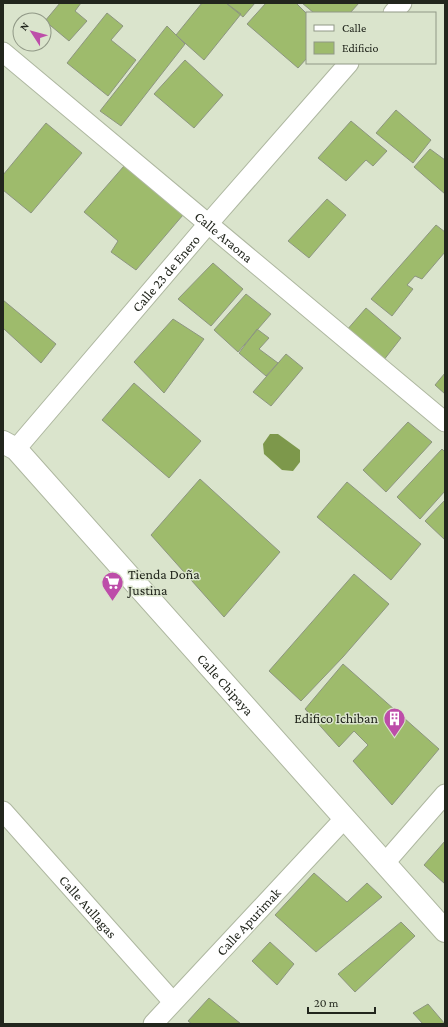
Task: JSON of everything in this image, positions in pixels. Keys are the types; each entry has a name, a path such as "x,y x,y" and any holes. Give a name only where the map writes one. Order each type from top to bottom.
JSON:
{"street":[{"path":"394,12 402,3"},
{"name":"Calle Araona","path":"3,52 445,422"},
{"name":"Calle 23 de Enero","path":"6,444 208,224 348,64"},
{"name":"Calle Chipaya","path":"6,444 445,931"},
{"path":"384,864 445,794"},
{"name":"Calle Aullagas","path":"3,811 173,1002"},
{"name":"Calle Apurimak","path":"153,1024 344,819"}],"shaded area":[{"path":"270,434 278,434 300,450 300,462 293,471 282,470 264,454 263,444"}],"building":[{"path":"60,3 81,3 75,11 87,21 69,41 52,27 52,13"},
{"path":"202,3 226,3 241,14 204,60 176,35"},
{"path":"226,3 255,3 243,17"},
{"path":"266,3 296,3 306,13 306,59 298,68 247,24"},
{"path":"302,3 359,3 351,12 313,12"},
{"path":"107,13 123,26 111,40 136,60 108,96 67,63"},
{"path":"167,26 185,44 121,126 100,111"},
{"path":"185,60 223,95 194,128 154,94"},
{"path":"396,110 431,140 413,163 376,133"},
{"path":"351,121 387,151 373,166 366,160 346,181 318,158"},
{"path":"46,123 82,153 31,213 3,190 3,175"},
{"path":"430,149 445,160 445,194 414,167"},
{"path":"124,166 183,215 136,270 111,252 118,241 84,212"},
{"path":"327,199 346,215 309,258 288,241"},
{"path":"436,225 445,232 445,252 422,279 415,276 407,285 413,289 392,316 371,299"},
{"path":"213,263 243,289 211,326 178,299"},
{"path":"246,294 271,314 238,352 214,330"},
{"path":"3,300 56,344 41,363 4,329 3,331"},
{"path":"366,308 401,338 383,361 346,331"},
{"path":"173,319 204,339 164,393 134,362"},
{"path":"257,329 269,338 259,349 278,363 266,376 239,353"},
{"path":"286,354 303,368 271,406 253,392"},
{"path":"445,373 445,394 435,385"},
{"path":"134,383 201,441 169,478 102,420"},
{"path":"408,422 432,442 386,492 363,470"},
{"path":"442,449 445,452 445,491 420,519 397,497"},
{"path":"200,479 280,552 224,617 151,535"},
{"path":"347,482 421,544 391,580 317,517"},
{"path":"445,500 445,540 425,521"},
{"path":"354,574 389,604 343,657 301,701 269,671"},
{"name":"Edifico Ichiban","path":"343,664 439,749 392,805 353,761 368,745 354,731 339,747 305,709"},
{"path":"445,841 445,884 424,865"},
{"path":"314,873 347,902 367,883 382,897 316,952 275,915"},
{"path":"401,922 415,936 355,992 338,974"},
{"path":"270,942 294,964 277,985 252,961"},
{"path":"209,998 241,1024 192,1024 188,1021"},
{"path":"428,1004 445,1024 423,1024 413,1013"}],"place":[{"name":"Tienda Doña Justina","path":"113,602"},
{"name":"Edifico Ichiban","path":"394,738"}]}
